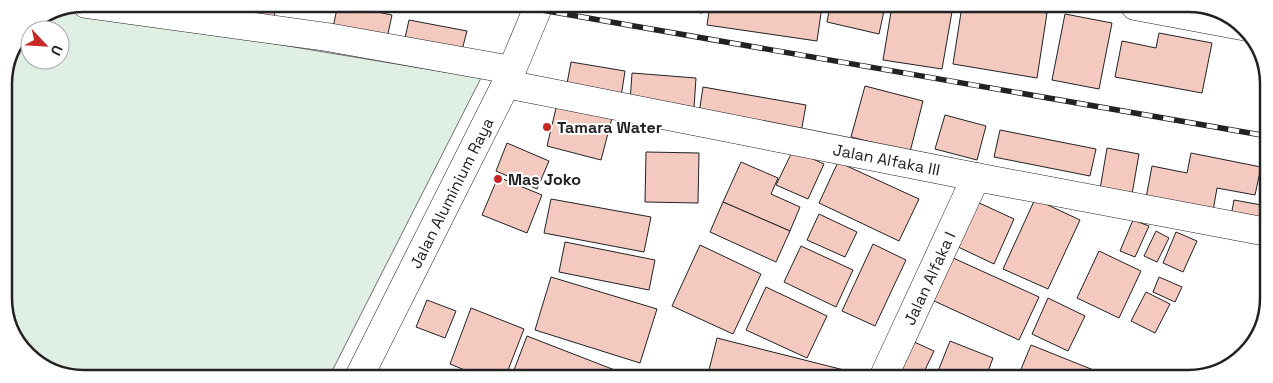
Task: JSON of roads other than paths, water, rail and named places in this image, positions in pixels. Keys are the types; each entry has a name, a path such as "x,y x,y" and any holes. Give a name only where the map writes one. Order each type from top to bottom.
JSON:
{"street":[{"name":"Jalan Alfaka III","path":"144,12 327,37 976,177 1260,231"},
{"name":"Jalan Aluminium Raya","path":"362,370 509,77 536,12"},
{"path":"1167,12 1226,23"},
{"name":"Jalan Alfaka I","path":"887,370 976,177"}],"railway":[{"path":"553,12 1260,135"}],"place":[{"name":"Tamara Water","path":"547,127"},
{"name":"Mas Joko","path":"498,179"}]}
